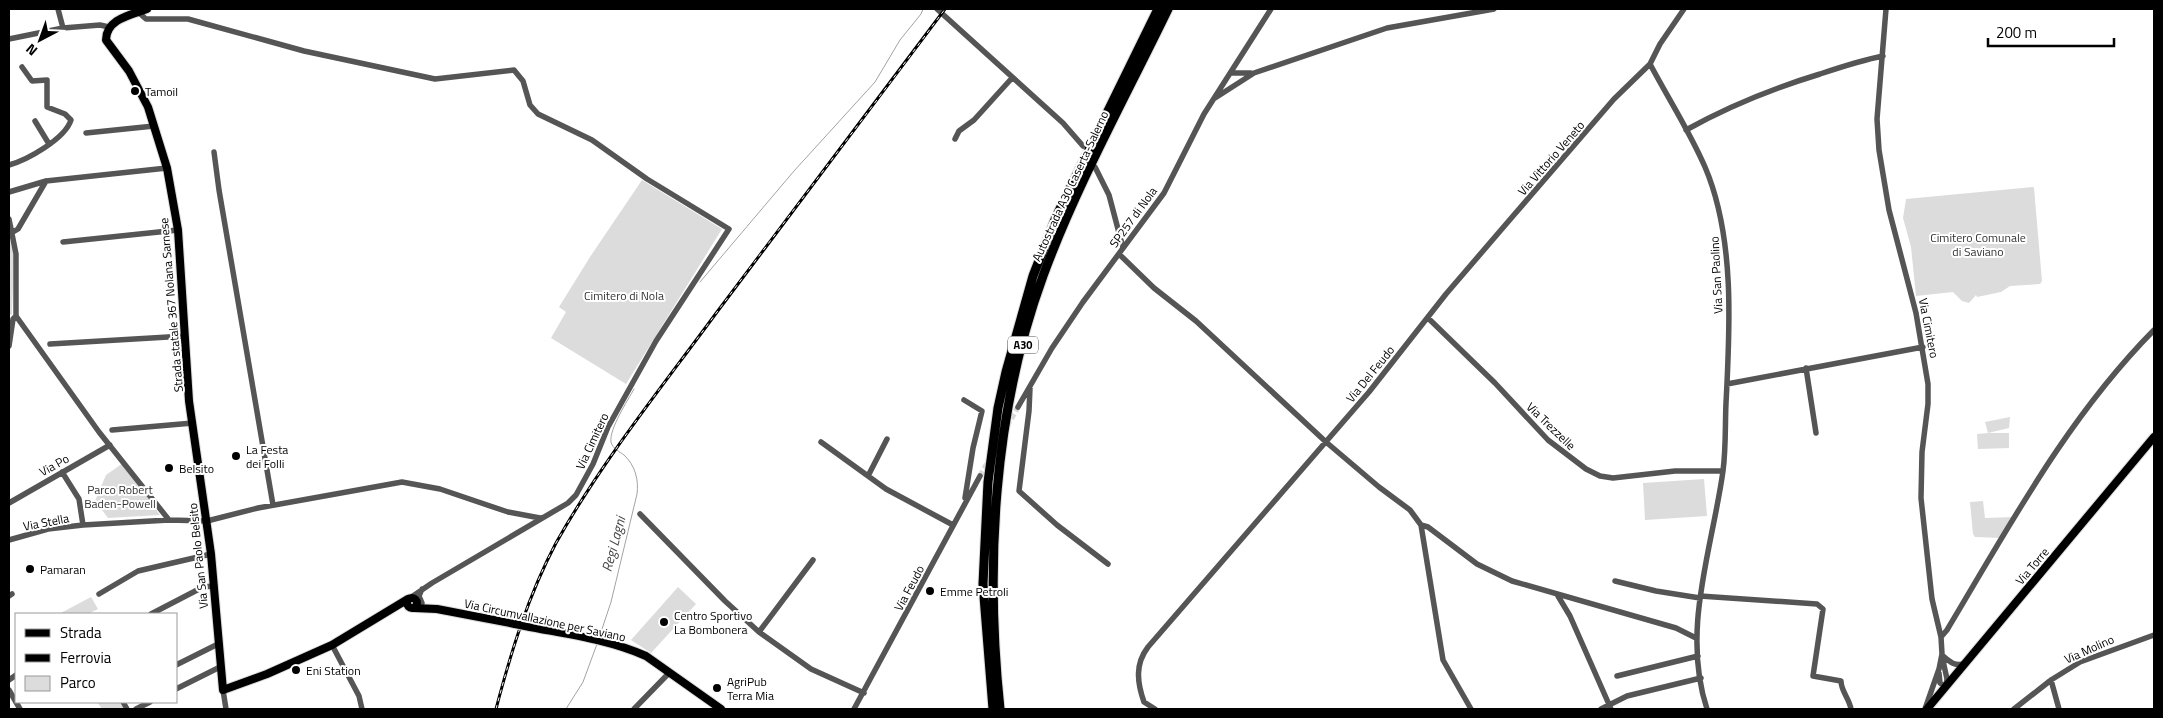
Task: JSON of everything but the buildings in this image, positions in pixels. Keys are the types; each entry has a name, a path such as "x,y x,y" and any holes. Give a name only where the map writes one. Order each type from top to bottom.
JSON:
{"highway":[{"name":"Autostrada A30 Caserta-Salerno","path":"993,709 983,584 988,482 994,436 1006,372 1033,276 1056,217 1158,9"},
{"name":"Autostrada A30 Caserta-Salerno","path":"1000,709 995,656 993,583 996,510 1002,447 1014,377 1042,278 1065,222 1168,9"}],"main road":[{"path":"109,27 114,22 147,9"},
{"name":"Strada statale 367 Nolana Sarnese","path":"109,27 106,36 107,44 129,71 148,107 167,168 178,230 190,401"},
{"name":"Via San Paolo Belsito","path":"190,401 211,554 223,690"},
{"name":"Via Torre","path":"1926,709 2154,437"},
{"path":"411,599 407,604 412,608"},
{"name":"Via Circumvallazione per Saviano","path":"223,690 267,674 332,645 411,599 437,609"},
{"name":"Via Circumvallazione per Saviano","path":"385,614 412,608 437,609 607,643 646,656 721,709"}],"street":[{"path":"58,9 64,28"},
{"path":"937,9 1063,123 1083,146"},
{"name":"SP257 di Nola","path":"1018,406 1052,348 1118,254 1147,219 1164,193 1211,101 1271,9"},
{"path":"1230,73 1254,72 1387,28 1494,9"},
{"name":"Via Vittorio Veneto","path":"1428,318 1600,114 1650,64 1660,44 1684,9"},
{"name":"Via Cimitero","path":"1886,9 1877,119 1879,150 1890,210 1908,278 1923,347 1928,384 1928,404 1922,452 1921,498 1932,599 1941,637 1947,679 1946,686"},
{"name":"Via Cimitero","path":"138,12 146,19 188,18 304,51 436,79 514,70 523,81 530,104 538,114 592,140 647,179 729,229 656,341 608,427 594,464 576,495 568,503 422,589 411,599"},
{"path":"9,39 64,28 100,25 109,27"},
{"path":"1686,130 1734,104 1770,90 1883,56"},
{"path":"1238,62 1238,69 1244,73"},
{"name":"Via San Paolino","path":"1650,64 1705,167 1716,197 1725,240 1729,329 1727,432 1723,471 1700,598 1696,638 1702,693 1707,709"},
{"path":"9,165 22,161 49,144 69,125 71,120 65,114 47,108 47,80 32,82 22,67"},
{"path":"1211,101 1254,72"},
{"path":"955,139 959,131 974,120 1012,78"},
{"path":"36,120 49,144"},
{"path":"86,133 154,126"},
{"path":"214,152 218,190 273,505"},
{"path":"1095,166 1109,195 1123,248"},
{"path":"9,192 46,181 167,168"},
{"path":"13,232 18,229 46,181"},
{"path":"9,219 16,254 16,316 13,319 9,346"},
{"path":"63,242 178,230"},
{"path":"1118,254 1154,288 1196,321 1326,442 1379,487 1410,510 1421,525 1443,660 1471,709"},
{"path":"16,316 52,368 169,520"},
{"name":"Via Del Feudo","path":"1155,709 1144,702 1138,676 1144,652 1369,392 1428,318"},
{"name":"Via Trezzelle","path":"1428,318 1495,383 1548,440 1586,469 1600,476 1613,478 1675,471 1723,471"},
{"path":"1941,637 2078,418 2154,330"},
{"path":"50,344 185,336"},
{"path":"1727,384 1923,347"},
{"path":"1806,368 1816,433"},
{"path":"1030,386 1029,411 1019,490 1057,526 1108,564"},
{"path":"964,400 982,411 972,448 965,502"},
{"path":"112,430 193,423"},
{"path":"868,476 887,439"},
{"path":"821,442 886,489 953,526"},
{"name":"Via Po","path":"9,503 110,445"},
{"path":"62,472 79,499 84,525"},
{"name":"Via Feudo","path":"854,709 980,476"},
{"name":"Via Stella","path":"9,540 48,529 84,525 169,520 207,521 273,505 402,482 440,489 508,512 540,518"},
{"path":"640,514 725,601 759,632 811,669 864,693"},
{"path":"1421,525 1428,527 1477,564 1512,581 1558,596 1676,628 1696,638"},
{"path":"99,594 138,571 211,554"},
{"path":"759,632 813,560"},
{"path":"1615,581 1656,592 1700,598 1820,606 1823,609 1813,676 1841,681 1841,688 1847,696 1851,709"},
{"path":"153,613 203,587 214,586"},
{"path":"422,589 419,596 422,603"},
{"path":"1558,596 1570,616 1610,707"},
{"name":"Via Molino","path":"2014,709 2051,680 2080,662 2154,636"},
{"path":"178,664 218,644"},
{"path":"332,645 359,696 362,709"},
{"path":"1942,654 1957,666 1964,664"},
{"name":"Via Cimitero","path":"1926,709 1942,654"},
{"path":"1617,676 1698,656"},
{"path":"178,688 220,667"},
{"path":"1939,669 1940,683 1946,686"},
{"path":"634,709 669,673"},
{"path":"1601,709 1610,707 1627,696 1701,678"},
{"path":"2051,680 2059,709"},
{"name":"Via San Paolo Belsito","path":"223,690 226,709"},
{"path":"136,709 148,703"}],"green space":[{"name":"Cimitero di Nola","path":"642,180 722,229 626,384 551,338 566,312 559,307"},
{"name":"Cimitero Comunale di Saviano","path":"2033,187 2042,281 2040,284 2010,286 2001,292 1977,297 1976,295 1969,303 1962,301 1953,292 1916,296 1911,247 1903,218 1906,199"},
{"path":"9,236 14,255 12,315 9,314"},
{"path":"2010,417 2009,428 1988,433 1985,422"},
{"path":"2009,433 2009,448 1978,449 1977,434"},
{"name":"Parco Robert Baden-Powell","path":"123,463 160,515 108,518 95,501 106,475"},
{"path":"1704,479 1707,516 1645,520 1643,483"},
{"path":"1983,501 1985,518 2014,517 2001,538 1975,537 1973,534 1970,502"},
{"name":"Centro Sportivo La Bombonera","path":"678,587 696,604 651,653 631,640"},
{"path":"91,597 98,609 90,613 61,613"},
{"path":"98,703 120,703 124,709 102,709"}],"waterway":[{"path":"700,282 794,171 875,82 900,40 923,9"},
{"name":"Regi Lagni","path":"599,638 611,602 637,494 637,478 633,468 628,459 614,448 611,442 616,422 634,389"},
{"name":"Regi Lagni","path":"566,709 583,682 597,644"}],"tunnel":[{"path":"1007,426 1018,407"},
{"path":"980,476 990,458"}],"railway":[{"path":"496,709 514,645 537,583 556,543 593,483 654,396 945,9"}],"place":[{"name":"Tamoil","path":"135,91"},
{"name":"La Festa dei Folli","path":"236,456"},
{"name":"Belsito","path":"169,468"},
{"name":"Pamaran","path":"30,569"},
{"name":"Emme Petroli","path":"930,591"},
{"name":"Centro Sportivo La Bombonera","path":"664,622"},
{"name":"Eni Station","path":"296,670"},
{"name":"AgriPub Terra Mia","path":"717,688"}]}
